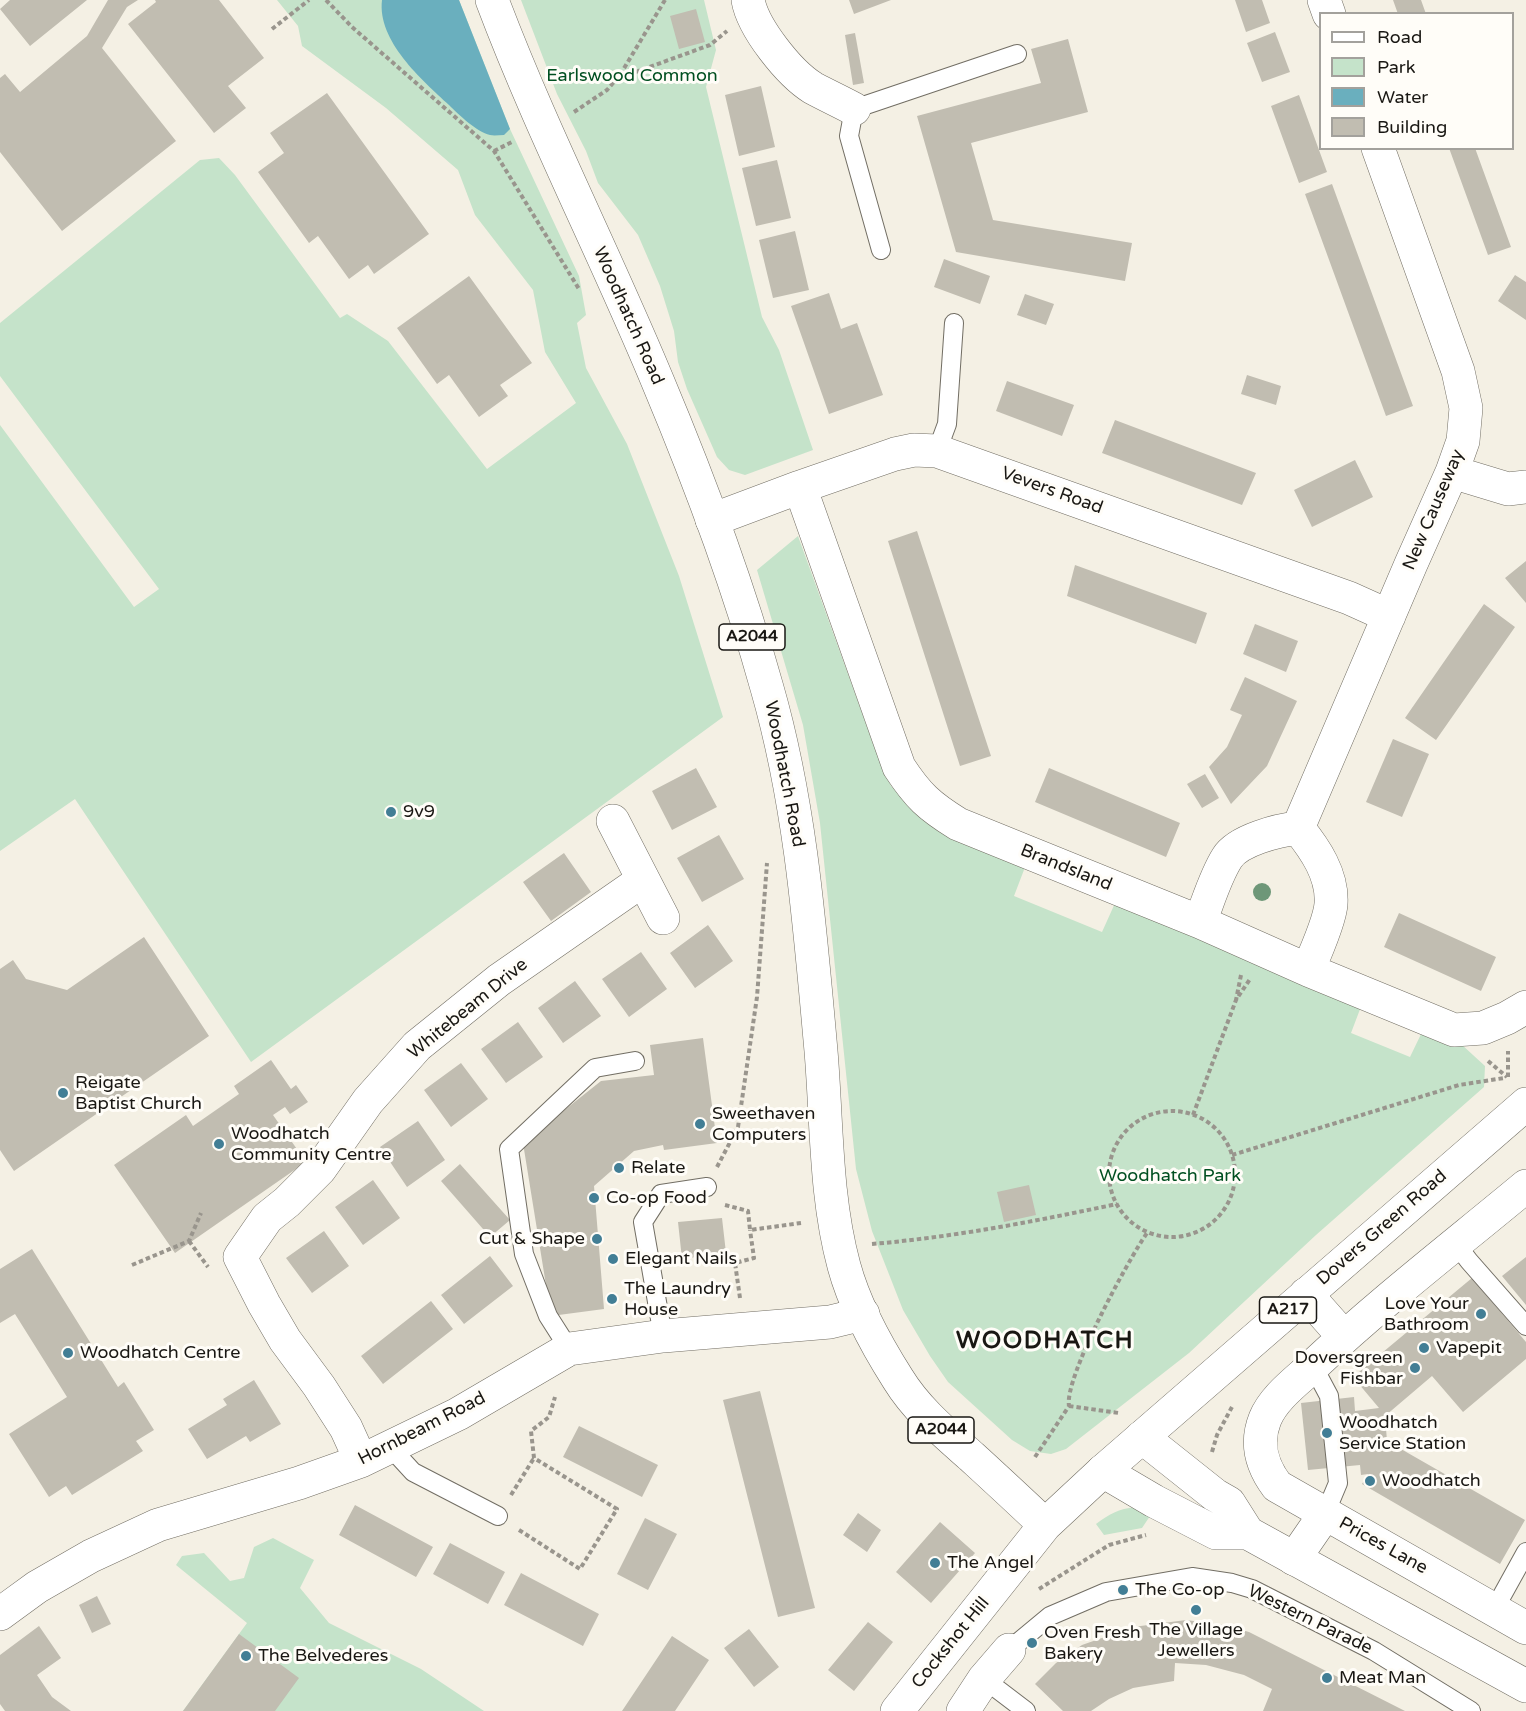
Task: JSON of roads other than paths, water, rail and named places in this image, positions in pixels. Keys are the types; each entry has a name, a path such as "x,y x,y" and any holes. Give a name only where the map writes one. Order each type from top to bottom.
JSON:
{"street":[{"name":"Woodhatch Road","path":"492,0 549,138 658,382 731,569 769,693 792,798 808,913 824,1087 830,1193 845,1268 881,1352 900,1383 930,1420 1045,1525"},
{"path":"749,6 789,67 811,87 854,109"},
{"name":"New Causeway","path":"1298,828 1452,472 1463,441 1466,408 1458,371 1379,150"},
{"name":"Vevers Road","path":"712,520 895,454 915,450 937,451 1349,598 1389,616"},
{"path":"1452,472 1508,489 1526,487"},
{"name":"Brandsland","path":"800,487 899,767 913,788 933,809 958,824 1200,922 1308,970 1454,1030 1483,1028 1526,1007"},
{"path":"613,821 663,918"},
{"path":"1200,922 1228,856 1248,842 1276,831 1298,828 1314,849 1328,879 1331,904 1318,949 1308,970"},
{"name":"Whitebeam Drive","path":"361,1461 346,1428 280,1331 240,1257 267,1218 287,1202 320,1169 368,1101 417,1046 499,980 643,880"},
{"name":"Dovers Green Road","path":"1103,1471 1131,1425 1306,1294 1517,1091"},
{"path":"1313,1366 1344,1337 1526,1186"},
{"path":"1306,1294 1344,1337"},
{"name":"Hornbeam Road","path":"0,1614 36,1587 91,1556 158,1525 299,1483 391,1448 458,1414 569,1349 663,1336 830,1322 863,1314"},
{"name":"Prices Lane","path":"1313,1366 1277,1400 1266,1417 1261,1432 1260,1447 1263,1464 1278,1486 1526,1628"},
{"path":"1131,1425 1215,1495 1229,1503 1248,1533 1526,1686"},
{"path":"1103,1471 1216,1533 1248,1533"},
{"name":"Cockshot Hill","path":"897,1711 1045,1525 1103,1471"},
{"path":"1294,1559 1325,1514"},
{"path":"963,1711 984,1679 1009,1650"}],"lane":[{"path":"881,250 849,136 854,109 1017,54"},
{"path":"937,451 947,424 954,323"},
{"path":"569,1349 549,1316 524,1254 508,1149 595,1068 635,1061"},
{"path":"663,1336 643,1222 661,1194 707,1187"},
{"path":"1456,1244 1526,1326"},
{"path":"1313,1366 1329,1396 1338,1483 1325,1514"},
{"path":"391,1448 413,1472 498,1516"},
{"path":"1494,1610 1526,1552"},
{"name":"Western Parade","path":"1009,1650 1050,1616 1106,1592 1192,1577 1233,1583 1252,1589 1374,1651 1471,1711"},
{"path":"984,1679 1026,1711"}],"water":[{"path":"382,0 459,0 510,129 504,135 490,135 474,127 415,72 394,45 387,30 382,15"}],"place":[{"name":"9v9","path":"391,812"},
{"name":"Reigate Baptist Church","path":"63,1093"},
{"name":"Sweethaven Computers","path":"700,1124"},
{"name":"Woodhatch Community Centre","path":"219,1144"},
{"name":"Relate","path":"619,1168"},
{"name":"Co-op Food","path":"594,1198"},
{"name":"Cut & Shape","path":"597,1239"},
{"name":"Elegant Nails","path":"613,1259"},
{"name":"The Laundry House","path":"612,1299"},
{"name":"Love Your Bathroom","path":"1481,1314"},
{"name":"Vapepit","path":"1424,1348"},
{"name":"Woodhatch Centre","path":"68,1353"},
{"name":"Doversgreen Fishbar","path":"1415,1368"},
{"name":"Woodhatch Service Station","path":"1327,1433"},
{"name":"Woodhatch","path":"1370,1481"},
{"name":"The Angel","path":"935,1563"},
{"name":"The Co-op","path":"1123,1590"},
{"name":"The Village Jewellers","path":"1196,1610"},
{"name":"Oven Fresh Bakery","path":"1032,1643"},
{"name":"The Belvederes","path":"246,1656"},
{"name":"Meat Man","path":"1327,1678"}],"district":[{"name":"WOODHATCH","path":"1045,1342"}],"park label":[{"name":"Earlswood Common","path":"632,76"},
{"name":"Woodhatch Park","path":"1170,1176"}]}
